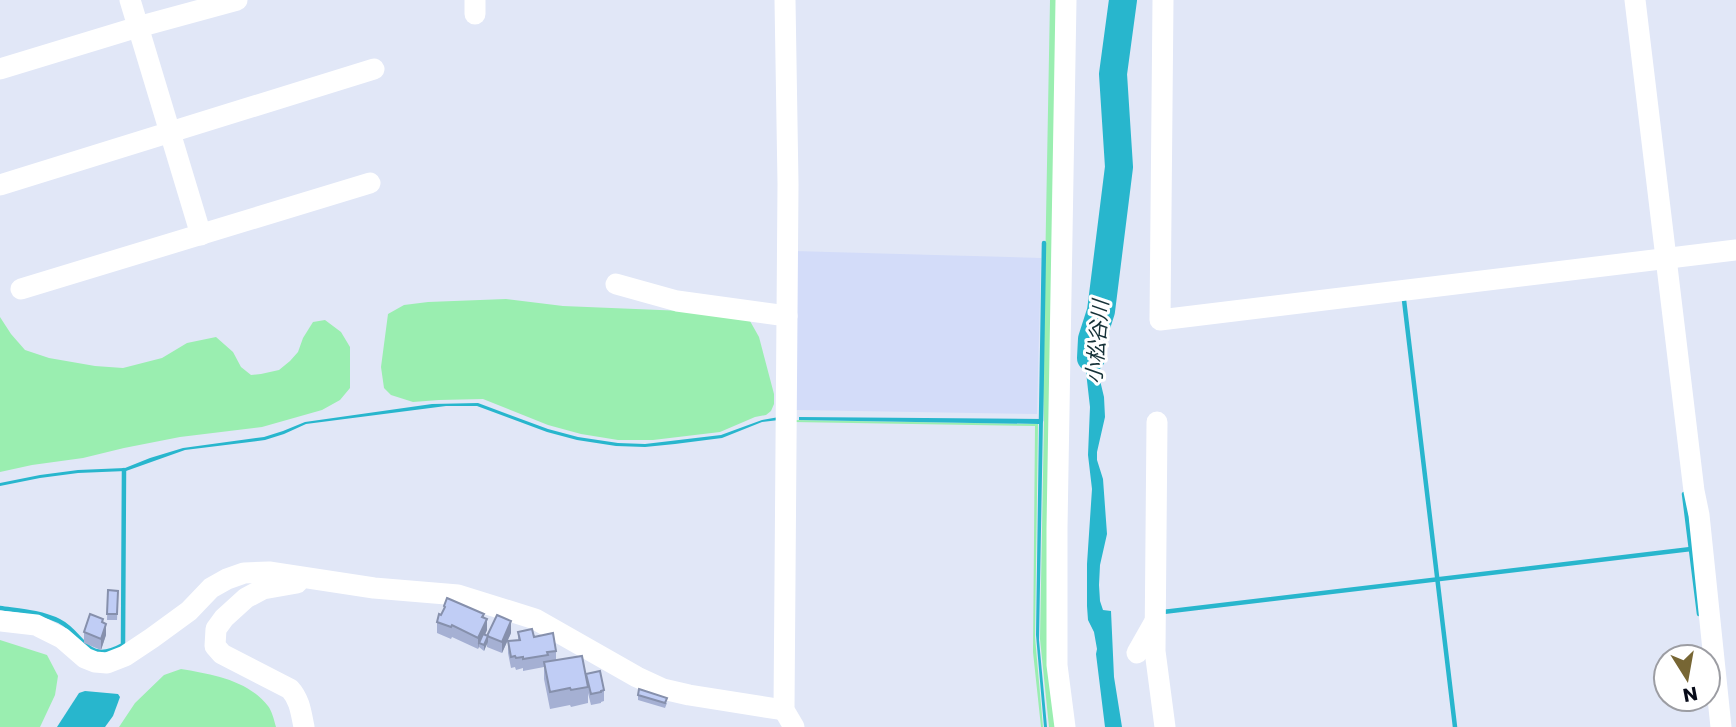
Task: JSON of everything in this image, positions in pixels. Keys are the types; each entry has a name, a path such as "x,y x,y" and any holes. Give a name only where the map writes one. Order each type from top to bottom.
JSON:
{"street":[{"path":"130,0 201,234"},
{"path":"0,69 237,0"},
{"path":"0,621 36,625 62,638 85,658 107,663 125,656 152,638 189,611 211,589 244,573 269,572 374,587 458,595 535,619 663,689 789,719 785,0"},
{"path":"1065,727 1057,665 1057,528 1066,0"},
{"path":"1163,0 1160,320 1736,250"},
{"path":"1635,0 1699,515 1721,727"},
{"path":"0,185 374,69"},
{"path":"21,289 370,183"},
{"path":"615,284 677,300 787,316"},
{"path":"1157,422 1155,651 1165,727"},
{"path":"304,727 296,695 290,689 222,654 215,646 215,634 224,618 253,594 276,586 320,580"},
{"path":"1137,653 1155,622"}],"shaded area":[{"path":"794,251 1041,258 1037,414 796,410"}],"green space":[{"path":"1050,0 1060,0 1061,727 1049,727 1040,639"},
{"path":"506,299 563,306 708,312 750,321 759,337 774,394 774,404 766,415 720,432 653,440 618,440 548,425 483,399 413,402 391,395 384,388 381,367 388,314 404,305"},
{"path":"0,317 25,350 49,358 95,366 123,368 162,358 187,343 216,337 233,352 241,367 251,375 279,370 298,352 313,322 325,320 341,332 350,347 350,388 340,400 322,410 262,427 180,437 0,472"},
{"path":"792,420 1038,424 1035,637 1043,727 1033,652 1035,426"},
{"path":"0,640 47,655 58,676 55,695 40,727 0,727"},
{"path":"181,669 228,680 250,690 268,706 276,727 119,727 135,703 164,675"}],"water":[{"path":"1096,314 1102,336 1097,348 1105,417 1097,460 1103,479 1107,534 1100,565 1100,601 1103,610 1111,611 1114,677 1122,727 1105,727 1097,649 1094,632 1088,620 1087,606 1092,489 1088,455 1090,407 1085,363 1088,328"},
{"path":"478,403 548,429 618,443 645,444 721,435 762,420 779,417 779,420 762,422 722,438 645,447 616,446 547,432 477,406 446,406 306,424 265,440 185,450 126,471 78,473 0,486 0,483 40,475 125,468 183,448 264,437 305,422 432,404"},
{"path":"799,417 1043,419 1039,640 1047,727 1044,727 1036,635 1039,424 799,420"},
{"path":"85,691 118,694 120,697 113,716 105,727 57,727 79,693"}],"building":[{"path":"108,590 118,591 117,614 107,614"},
{"path":"447,598 484,614 482,617 487,619 478,638 452,625 451,627 437,622"},
{"path":"90,614 103,619 102,622 106,624 101,639 84,632"},
{"path":"497,615 511,621 502,642 487,636"},
{"path":"532,629 534,637 553,633 556,651 523,659 511,657 508,641 520,640 518,632"},
{"path":"483,634 488,636 484,645 479,643"},
{"path":"582,656 588,687 550,692 544,662"},
{"path":"600,671 604,690 591,694 586,674"},
{"path":"639,689 667,698 665,703 638,695"}],"waterway":[{"name":"小松谷川","path":"1091,358 1092,339 1101,311 1119,167 1113,74 1123,0"},
{"path":"1041,421 1044,243"},
{"path":"1404,300 1455,727"},
{"path":"0,608 38,614 59,621 93,650 110,651 123,645 124,470"},
{"path":"1684,494 1699,614"},
{"path":"1163,612 1691,549"}]}
